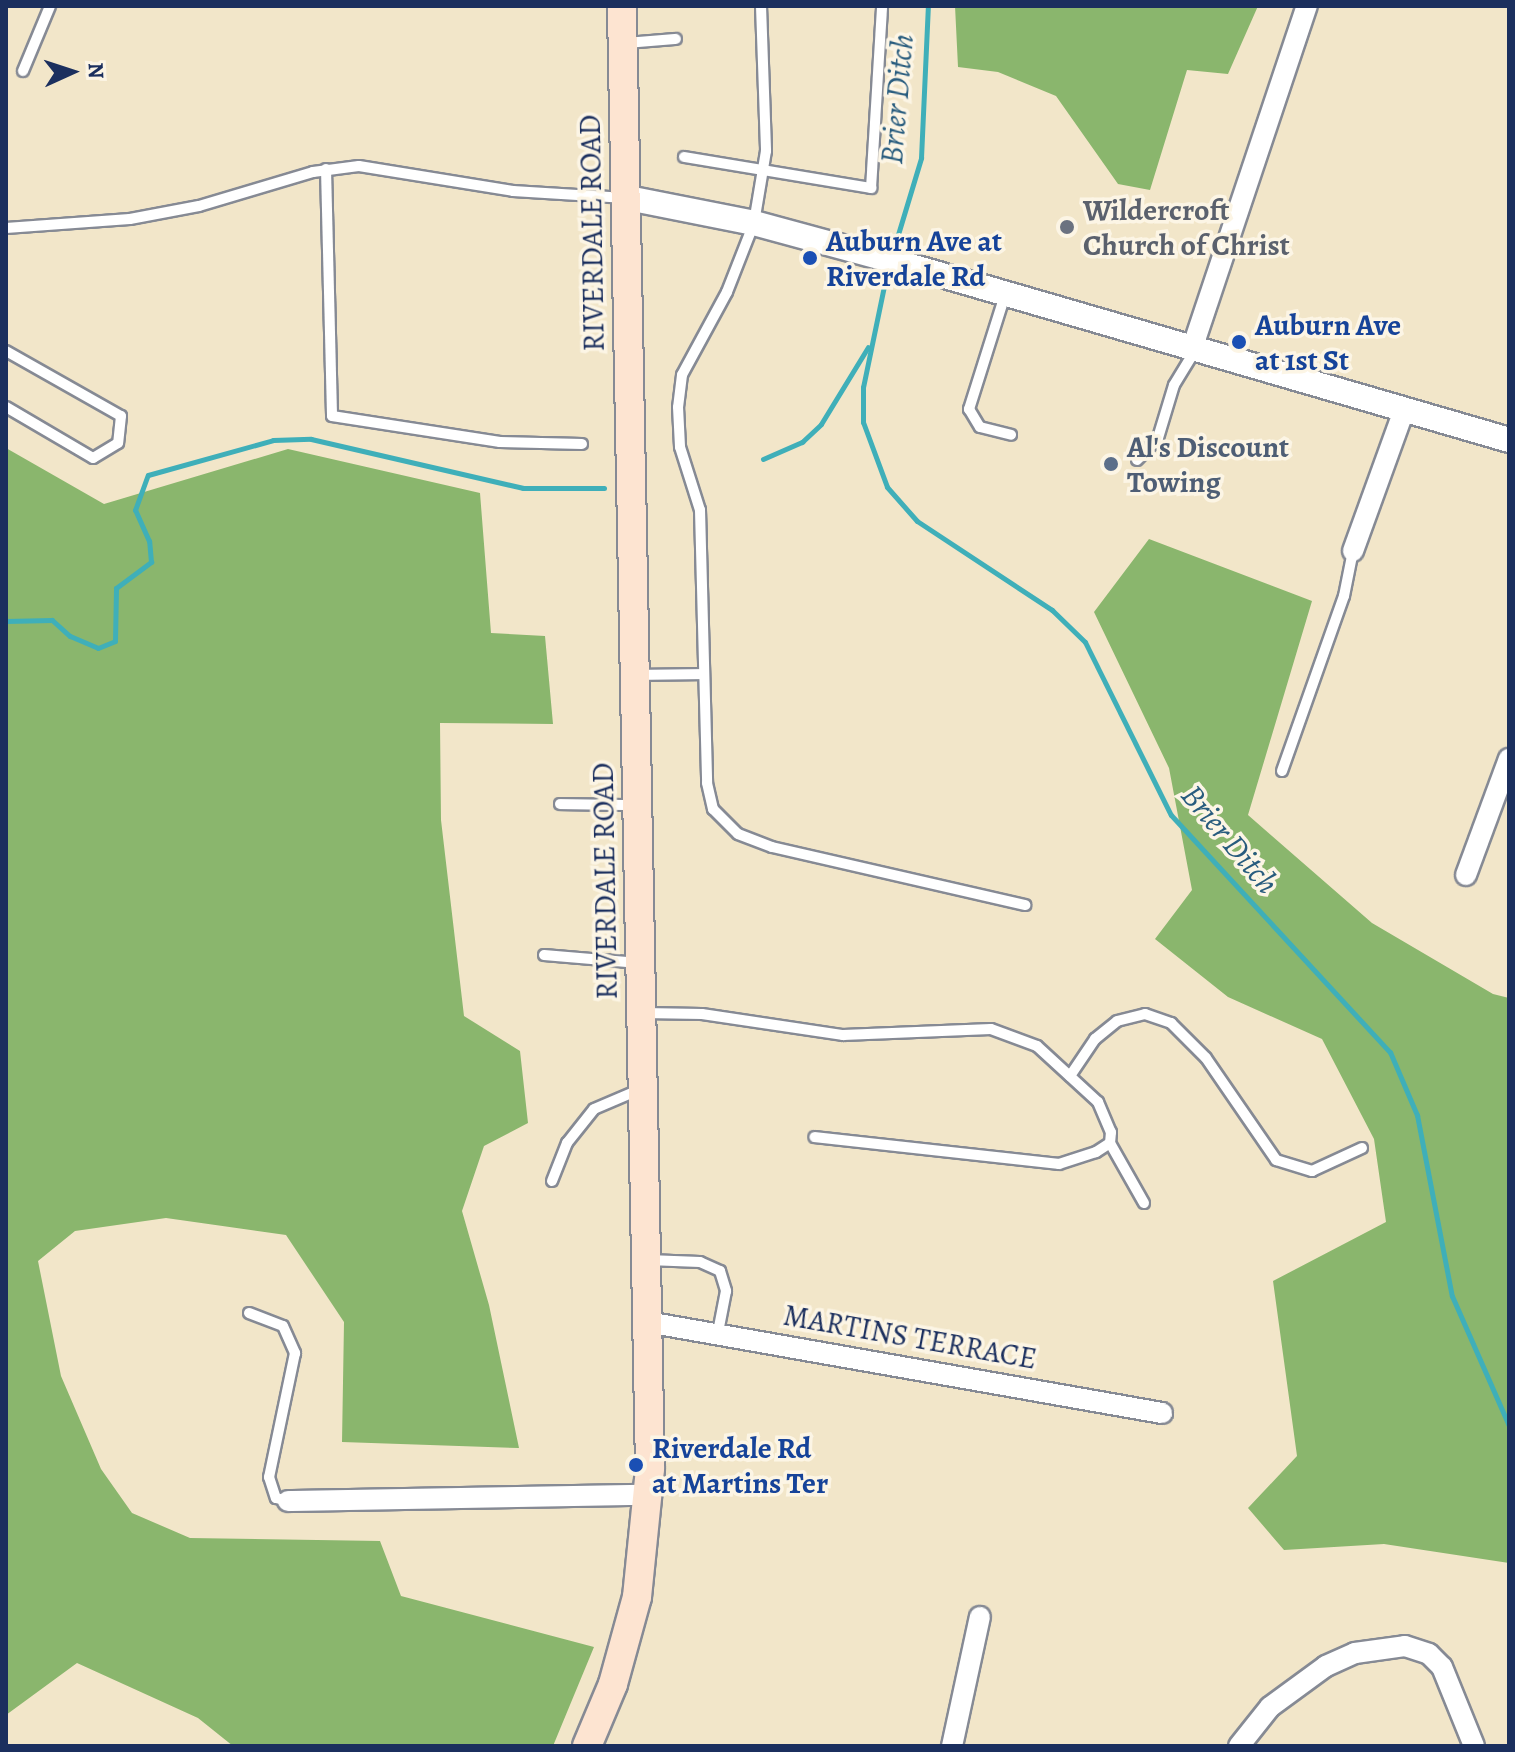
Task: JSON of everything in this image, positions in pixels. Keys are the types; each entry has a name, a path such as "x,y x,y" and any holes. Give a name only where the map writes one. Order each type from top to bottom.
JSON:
{"main road":[{"name":"RIVERDALE ROAD","path":"587,1746 613,1684 637,1597 648,1495 628,198 622,6"}],"street":[{"path":"1195,346 1307,6"},
{"path":"628,198 754,223 1195,346 1509,440"},
{"path":"1353,551 1404,410"},
{"path":"1466,875 1509,759"},
{"name":"MARTINS TERRACE","path":"647,1322 718,1332 1162,1413"},
{"path":"288,1501 648,1495"},
{"path":"952,1746 980,1617"},
{"path":"1239,1746 1270,1707 1305,1679 1355,1653 1392,1646 1418,1649 1435,1660 1451,1682 1474,1746"}],"lane":[{"path":"23,71 50,6"},
{"path":"761,6 763,168 754,223 679,390 680,447 700,510 707,783 713,809 738,834 772,847 1025,905"},
{"path":"684,157 871,188 882,6"},
{"path":"623,44 676,39"},
{"path":"6,228 185,209 326,169 385,167 513,191 628,198"},
{"path":"326,169 332,416 500,442 582,444"},
{"path":"1005,293 969,409 980,427 1011,435"},
{"path":"1137,460 1158,438 1174,385 1195,346"},
{"path":"6,351 121,416 118,443 93,458 6,407"},
{"path":"1282,771 1344,596 1353,551"},
{"path":"635,675 703,674"},
{"path":"560,804 638,805"},
{"path":"544,955 641,963"},
{"path":"641,1013 702,1014 843,1035 991,1029 1037,1046 1098,1102 1111,1132 1110,1143 1144,1203"},
{"path":"1070,1076 1095,1039 1117,1021 1145,1014 1171,1023 1206,1058 1276,1160 1312,1171 1362,1148"},
{"path":"552,1181 567,1143 594,1109 643,1088"},
{"path":"814,1137 1059,1164 1110,1143"},
{"path":"646,1260 700,1262 720,1271 726,1291 718,1332"},
{"path":"249,1313 283,1326 295,1353 269,1477 276,1498 288,1501"}],"green space":[{"path":"955,6 1258,6 1228,74 1187,70 1150,190 1118,184 1056,96 998,72 958,67"},
{"path":"6,448 104,504 288,449 480,493 491,633 545,636 553,724 440,723 441,820 464,1016 520,1051 528,1123 484,1146 462,1211 489,1305 519,1448 342,1442 344,1322 286,1235 166,1218 75,1231 38,1261 61,1376 101,1469 132,1513 190,1538 380,1541 401,1596 594,1647 553,1746 233,1746 198,1718 77,1663 6,1715"},
{"path":"1149,539 1312,601 1248,815 1372,923 1493,994 1509,998 1509,1563 1384,1544 1284,1550 1248,1508 1297,1456 1273,1281 1386,1222 1374,1139 1322,1039 1228,997 1155,939 1192,890 1169,768 1094,612"}],"waterway":[{"name":"Brier Ditch","path":"896,241 921,158 928,6"},
{"name":"Brier Ditch","path":"884,286 863,387 863,422 887,487 917,521 1052,610 1085,642 1171,815 1390,1052 1417,1115 1452,1296 1509,1426"},
{"path":"763,459 802,442 821,424 868,347"},
{"path":"6,621 52,620 70,636 98,648 115,641 116,588 151,562 149,541 135,510 148,475 273,440 311,439 523,488 604,488"}],"place":[{"name":"Wildercroft Church of Christ","path":"1067,227"},
{"name":"Auburn Ave at Riverdale Rd","path":"810,258"},
{"name":"Auburn Ave at 1st St","path":"1239,342"},
{"name":"Al's Discount Towing","path":"1111,464"},
{"name":"Riverdale Rd at Martins Ter","path":"636,1465"}]}
